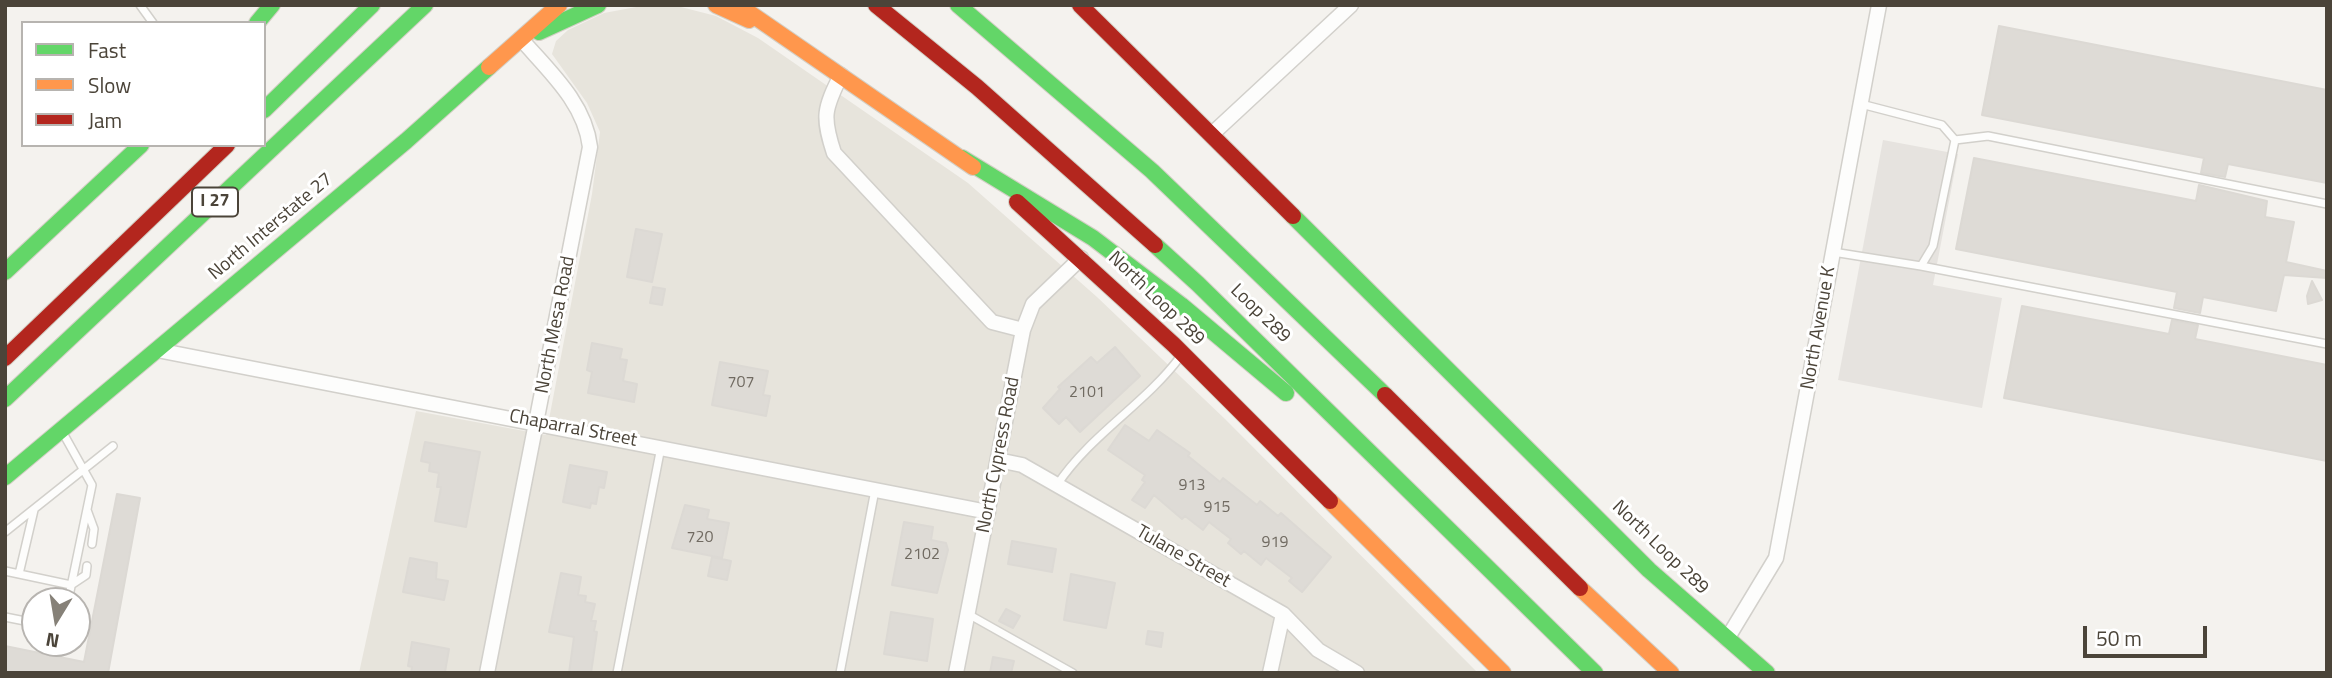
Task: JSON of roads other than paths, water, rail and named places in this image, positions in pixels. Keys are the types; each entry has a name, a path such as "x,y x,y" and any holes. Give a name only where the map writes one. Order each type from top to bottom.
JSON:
{"main road":[{"path":"259,21 272,5"},
{"path":"266,108 372,5"},
{"name":"I 27","path":"5,399 425,5"},
{"name":"North Interstate 27","path":"5,477 434,117 559,5"},
{"path":"521,40 598,5"},
{"path":"716,5 779,33"},
{"name":"North Loop 289","path":"738,5 962,158 1081,258 1182,354 1503,673"},
{"name":"Loop 289","path":"876,5 998,105 1198,284 1595,673"},
{"name":"Loop 289","path":"958,5 1016,51 1187,203 1337,347 1544,553 1671,673"},
{"name":"North Loop 289","path":"1080,5 1649,570 1767,673"},
{"path":"5,272 139,147"},
{"name":"I 27","path":"5,358 226,147"},
{"path":"962,158 1115,255 1265,374 1338,442 1435,519"},
{"path":"5,343 108,261"}],"street":[{"path":"1211,135 1351,5"},
{"name":"North Avenue K","path":"1727,639 1776,558 1879,5"},
{"name":"North Mesa Road","path":"487,673 590,147 588,133 578,107 521,40"},
{"path":"841,75 829,100 825,125 834,153 992,322 1023,330"},
{"name":"North Cypress Road","path":"956,673 1023,330 1033,304 1081,258"},
{"name":"Chaparral Street","path":"157,350 989,512"},
{"name":"Tulane Street","path":"998,460 1022,465 1283,614 1318,650 1357,673"},
{"path":"1270,673 1283,614"}],"lane":[{"path":"140,5 152,21"},
{"path":"1860,104 1942,125 1955,140"},
{"path":"1955,140 1988,136 2327,204"},
{"path":"1922,265 1933,246 1955,140"},
{"path":"1833,252 1922,265 2327,344"},
{"path":"1057,485 1120,415 1165,377 1182,354"},
{"path":"61,430 85,468 92,485 71,586"},
{"path":"5,532 113,446"},
{"path":"617,673 661,447"},
{"path":"840,673 875,489"},
{"path":"19,574 34,509"},
{"path":"87,510 94,529 92,544"},
{"path":"5,571 71,586 86,575 87,566"},
{"path":"968,614 1073,673"}]}
